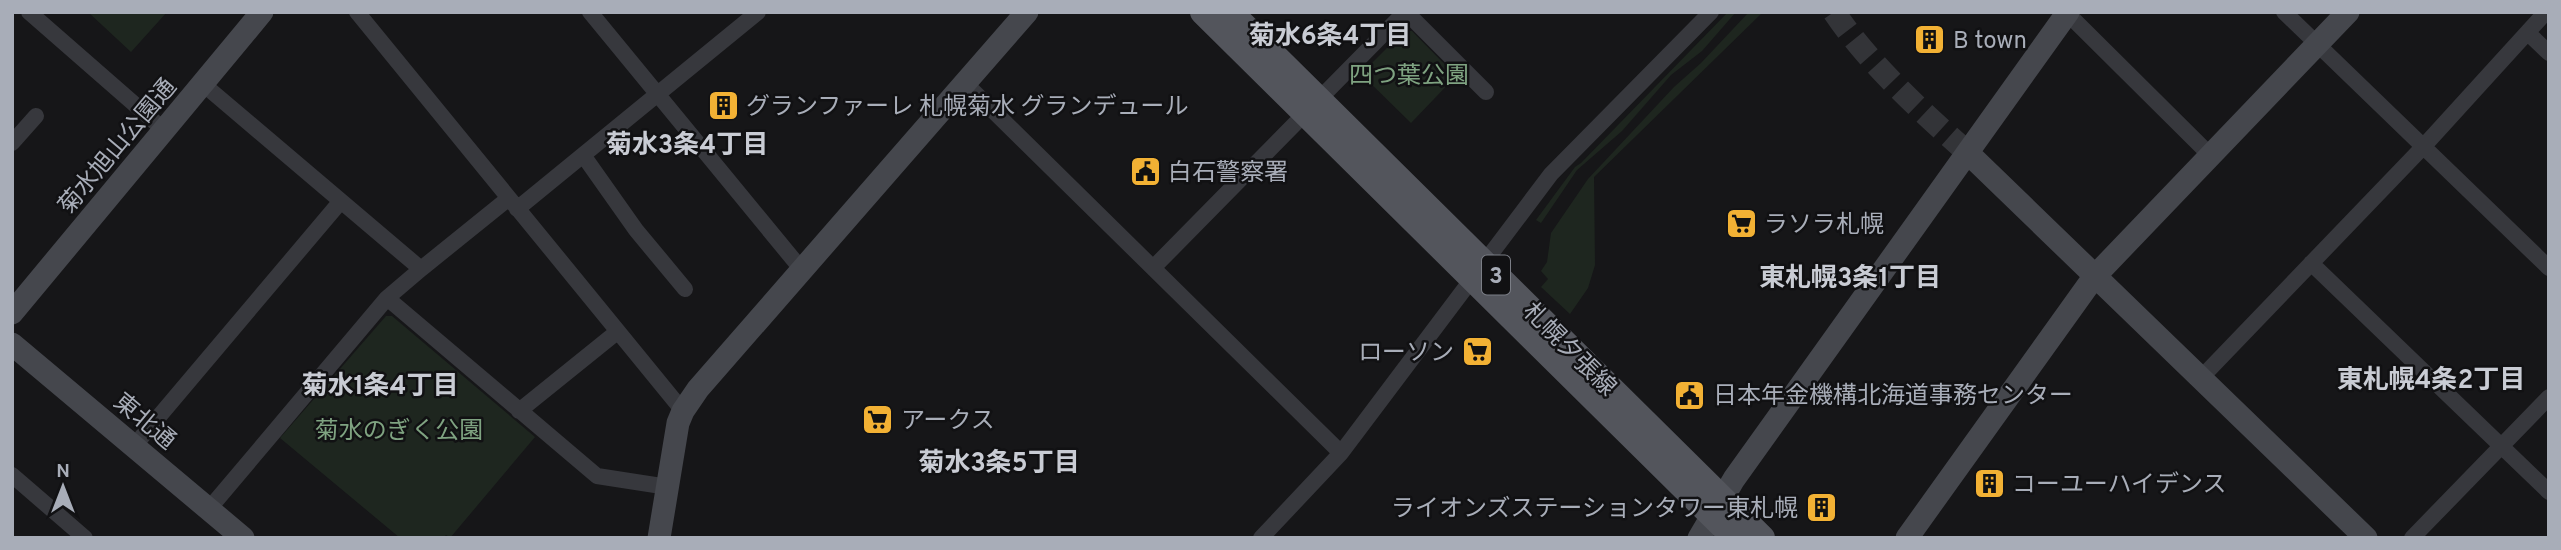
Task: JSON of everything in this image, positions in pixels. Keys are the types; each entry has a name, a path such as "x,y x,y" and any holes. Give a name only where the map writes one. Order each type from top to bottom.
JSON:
{"main road":[{"name":"札幌夕張線","path":"1203,12 1312,107 1478,271 1735,538"},
{"name":"札幌夕張線","path":"1230,12 1312,107"},
{"name":"札幌夕張線","path":"1712,517 1762,538"}],"street":[{"path":"29,12 164,130"},
{"name":"菊水旭山公園通","path":"12,313 262,12"},
{"path":"357,12 683,411"},
{"path":"590,12 802,270"},
{"path":"209,509 387,299 421,269 583,155 758,12"},
{"path":"659,538 678,423 698,389 1027,12"},
{"path":"1153,268 1404,12 1486,92"},
{"path":"1261,538 1341,453 1551,174 1711,12"},
{"path":"2284,12 2549,268"},
{"path":"1907,538 2094,277 2348,12"},
{"path":"2200,379 2423,147 2546,12"},
{"path":"1712,517 1734,479 2067,13 2210,155"},
{"path":"2528,33 2549,53"},
{"path":"965,83 1341,453"},
{"path":"203,84 421,269"},
{"path":"12,143 36,116"},
{"path":"1968,153 2366,538"},
{"path":"583,155 636,230 685,289"},
{"path":"134,446 341,201"},
{"path":"2311,263 2549,492"},
{"path":"387,299 597,476 668,487"},
{"path":"519,411 617,332"},
{"name":"東北通","path":"12,344 243,538"},
{"path":"2412,538 2549,397"},
{"path":"12,475 85,538"}],"green space":[{"path":"88,12 167,12 131,52"},
{"path":"1728,12 1736,12 1702,51 1671,75 1622,131 1577,170 1541,223 1536,220 1575,167"},
{"path":"1749,12 1763,12 1594,177 1595,265 1588,288 1570,314 1541,287 1548,279 1541,271 1547,262 1551,233 1588,179"},
{"name":"四つ葉公園","path":"1404,31 1412,31 1456,76 1411,123 1361,74"},
{"name":"菊水のぎく公園","path":"386,316 392,316 535,437 450,538 446,535 443,538 400,538 280,438"}],"tunnel":[{"path":"1834,12 1880,69 1968,153"}],"place":[{"name":"B town","path":"1930,40"},
{"name":"グランファーレ 札幌菊水 グランデュール","path":"723,106"},
{"name":"白石警察署","path":"1145,172"},
{"name":"ラソラ札幌","path":"1741,224"},
{"name":"ローソン","path":"1477,352"},
{"name":"日本年金機構北海道事務センター","path":"1690,395"},
{"name":"アークス","path":"878,420"},
{"name":"コーユーハイデンス","path":"1989,484"},
{"name":"ライオンズステーションタワー東札幌","path":"1821,508"}],"district":[{"name":"菊水6条4丁目","path":"1330,35"},
{"name":"菊水3条4丁目","path":"687,144"},
{"name":"東札幌3条1丁目","path":"1850,277"},
{"name":"東札幌4条2丁目","path":"2431,379"},
{"name":"菊水1条4丁目","path":"380,385"},
{"name":"菊水3条5丁目","path":"999,462"}]}
